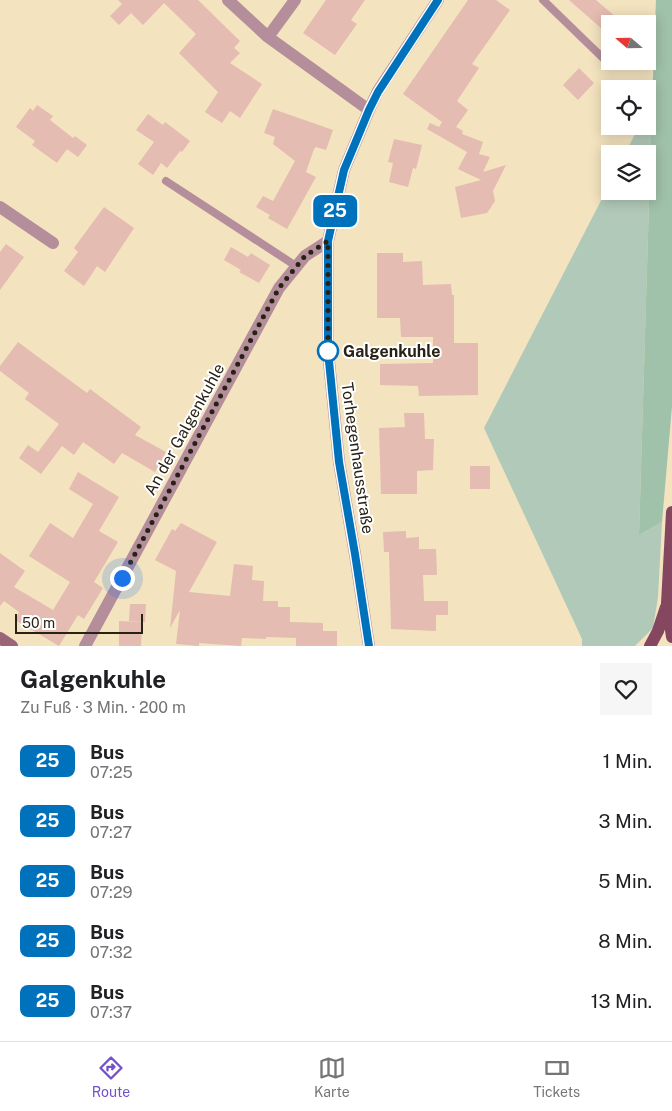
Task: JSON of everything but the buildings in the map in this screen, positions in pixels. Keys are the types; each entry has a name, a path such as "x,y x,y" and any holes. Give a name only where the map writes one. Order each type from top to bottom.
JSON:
{"main road":[{"path":"672,512 667,603 672,637"},
{"path":"650,646 658,631 667,603"}],"street":[{"path":"228,0 268,37 369,110"},
{"path":"268,37 295,0"},
{"name":"Torhegenhausstraße","path":"369,646 339,462 328,351 328,241 344,170 369,110 378,92 438,0"},
{"path":"0,207 53,243"},
{"name":"An der Galgenkuhle","path":"85,646 279,288 305,256 328,241"},
{"path":"0,638 12,646"}],"lane":[{"path":"543,0 601,56"},
{"path":"166,181 296,266"}],"green space":[{"path":"656,0 672,0 672,406 662,522 639,535 649,200 656,200 656,145 651,145 651,135 656,135 656,80 653,80 653,70 656,70"},
{"path":"634,135 651,135 651,145 630,145"},
{"path":"601,200 649,200 639,535 662,522 658,597 653,628 635,646 582,646 582,639 484,428"}],"bus line":[{"name":"25","path":"369,646 339,462 328,351 328,241 344,170 369,110 378,92 438,0"}],"place":[{"name":"Galgenkuhle","path":"328,351"}],"route":[{"path":"122,578 279,288 305,256 328,241 328,351"}]}
